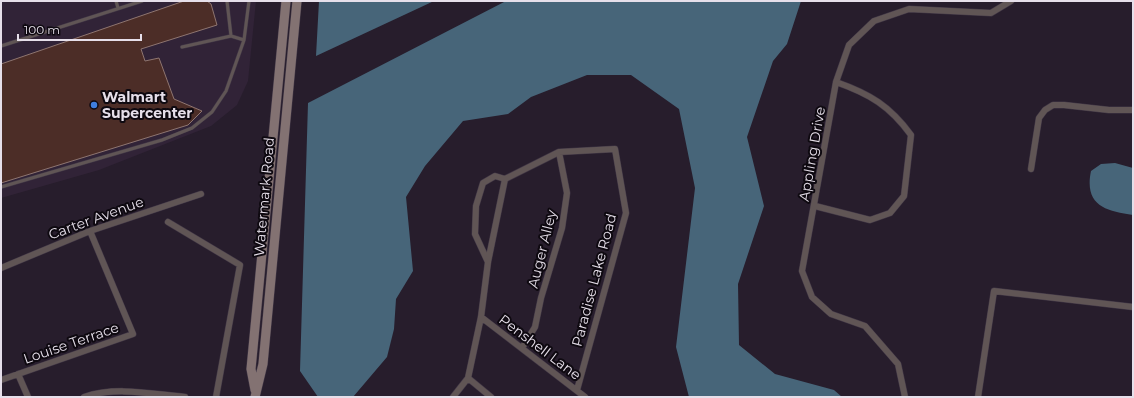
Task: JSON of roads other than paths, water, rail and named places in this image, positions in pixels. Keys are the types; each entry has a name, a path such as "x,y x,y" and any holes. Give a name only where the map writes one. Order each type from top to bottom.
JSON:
{"street":[{"name":"Watermark Road","path":"256,396 251,369 286,1"},
{"name":"Watermark Road","path":"256,396 263,364 296,1"},
{"name":"Appling Drive","path":"905,397 898,364 865,326 831,314 812,298 802,271 815,206 836,82 849,45 874,21 909,9 991,13 1011,1"},
{"path":"815,206 870,220 890,212 904,196 911,135 898,116 863,92 836,82"},
{"path":"1031,168 1038,118 1044,110 1053,105 1064,105 1109,110 1133,110"},
{"name":"Paradise Lake Road","path":"488,262 475,234 476,206 483,184 495,176 505,179 559,152 615,149 626,213 577,390"},
{"name":"Auger Alley","path":"522,348 536,327 541,298 562,228 567,193 559,152"},
{"path":"452,397 468,378 481,317 488,262 505,179"},
{"name":"Carter Avenue","path":"1,268 90,231 201,194"},
{"path":"168,222 240,265 216,397"},
{"name":"Louise Terrace","path":"1,380 133,334 90,231"},
{"path":"978,397 994,291 1133,307"},
{"name":"Penshell Lane","path":"481,317 585,397"},
{"path":"18,374 28,397"},
{"path":"468,378 490,397"},
{"path":"84,397 95,393 112,391 185,397"}],"lane":[{"path":"116,1 118,8"},
{"path":"1,44 142,1"},
{"path":"227,1 231,36"},
{"path":"1,187 162,140 192,128 212,112 226,91 244,40 249,1"},
{"path":"182,47 231,36 244,40"}],"water":[{"path":"319,1 434,1 316,56"},
{"path":"506,1 801,1 787,44 773,61 747,137 764,206 738,284 739,345 775,374 834,390 842,397 689,397 676,347 695,188 679,109 631,75 587,75 531,97 508,114 463,121 425,166 406,197 413,271 396,299 394,329 387,357 353,397 318,397 300,371 308,103"},
{"path":"1115,163 1133,168 1133,215 1106,208 1094,199 1091,192 1091,171 1101,164"}],"place":[{"name":"Walmart Supercenter","path":"94,105"}]}
